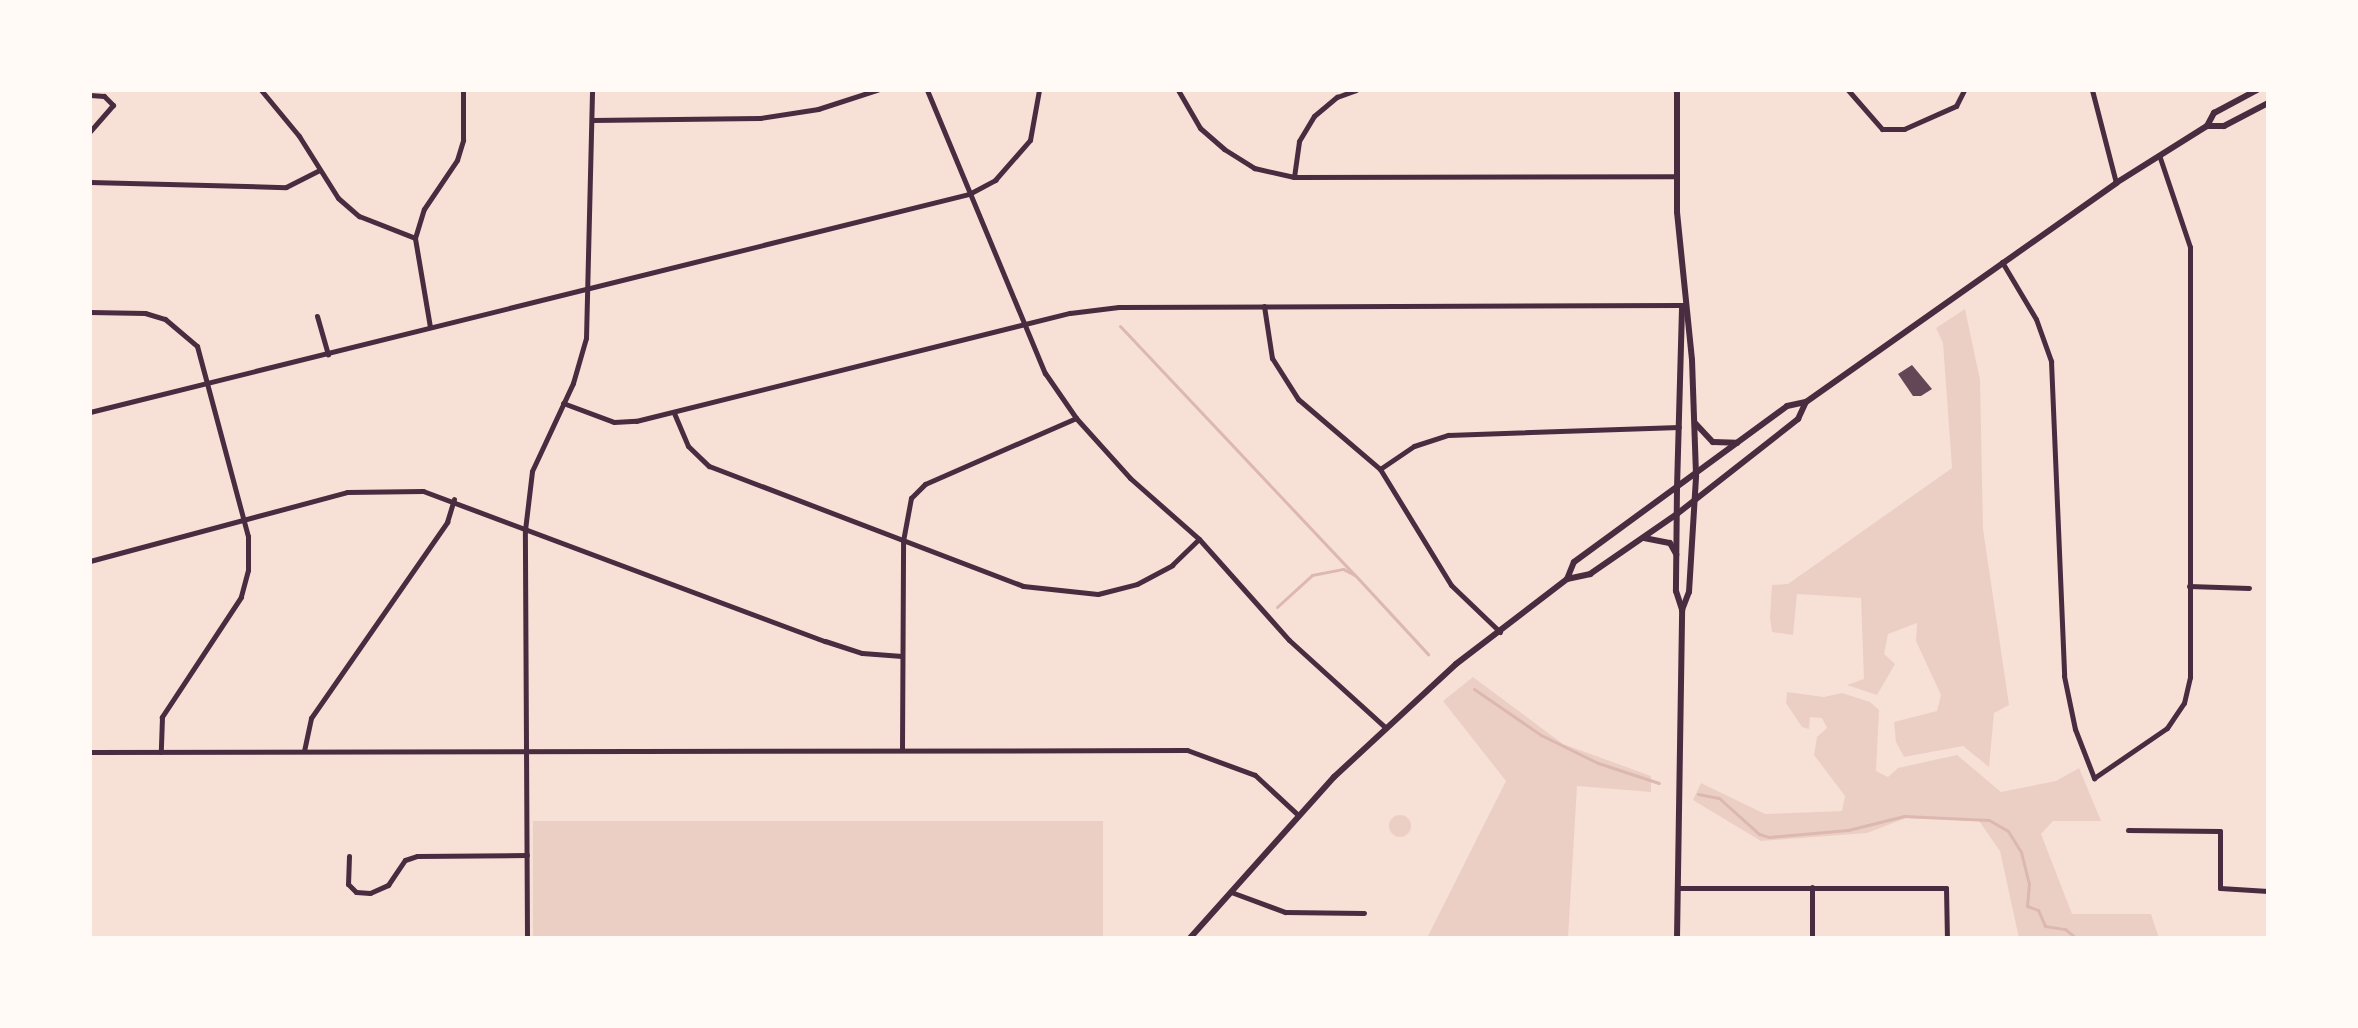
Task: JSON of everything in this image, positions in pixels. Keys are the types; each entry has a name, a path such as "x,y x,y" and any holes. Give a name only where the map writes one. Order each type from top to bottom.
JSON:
{"main road":[{"path":"1677,90 1683,305 1695,423 1696,476 1689,592 1682,610 1677,938"},
{"path":"1567,579 1574,562 1696,476 1787,406 1806,402 2116,183 2207,126 2214,113 2258,90 2267,104 2224,126 2207,126"},
{"path":"1682,610 1677,600 1677,488 1683,305"},
{"path":"1190,938 1298,815 1385,727 1567,579 1590,574 1677,514 1798,419 1806,402"},
{"path":"1695,423 1713,442 1740,443"},
{"path":"1644,538 1670,543 1677,556"}],"street":[{"path":"261,90 299,136 318,171 359,216 415,238"},
{"path":"430,327 415,238 424,209 457,160 463,140 463,90"},
{"path":"527,938 525,530 532,471 582,360 590,288 592,90"},
{"path":"592,120 760,118 818,109 877,90"},
{"path":"927,90 1045,373 1076,418 1130,478 1199,539 1289,640 1385,727"},
{"path":"90,412 969,194 995,180 1030,140 1039,90"},
{"path":"1178,90 1200,128 1224,149 1254,168 1294,177 1677,176"},
{"path":"1333,90 1337,97"},
{"path":"1294,177 1299,141 1314,116 1337,97 1356,90"},
{"path":"1848,90 1882,129 1918,126 1960,99 1964,90"},
{"path":"2092,90 2116,183"},
{"path":"90,95 104,96 113,105 90,131"},
{"path":"2002,262 2036,319 2051,361 2064,676 2075,729 2094,778 2150,745 2184,703 2190,677 2190,247 2159,155"},
{"path":"90,182 286,187 318,171"},
{"path":"563,403 614,422 674,413 1023,324 1119,307 1683,305"},
{"path":"1264,306 1272,358 1298,399 1380,469 1451,585 1500,632"},
{"path":"90,312 145,313 174,325 197,346 210,382 244,519 249,559 241,597 162,717 161,752"},
{"path":"317,316 328,354"},
{"path":"674,413 697,459 1023,586 1098,594 1137,584 1172,565 1199,539"},
{"path":"902,750 903,541 911,498 925,484 1076,418"},
{"path":"1380,469 1414,446 1448,435 1679,427"},
{"path":"90,561 347,492 411,490 454,499 525,530 825,641 862,653 902,656"},
{"path":"304,751 311,718 447,522 454,499"},
{"path":"2189,586 2249,588"},
{"path":"90,752 1187,750 1255,775 1298,815"},
{"path":"2128,830 2220,831 2220,888 2268,891"},
{"path":"349,856 348,884 356,892 370,893 388,885 405,860 417,856 527,855"},
{"path":"1812,887 1812,938"},
{"path":"1677,888 1946,888 1947,938"},
{"path":"1231,892 1285,912 1364,913"}],"shaded area":[{"path":"1965,309 1980,380 1983,529 2009,705 1994,713 1989,767 1963,746 1904,757 1896,742 1894,722 1937,711 1941,695 1916,641 1917,623 1888,634 1884,654 1895,664 1877,695 1847,685 1864,679 1861,598 1797,594 1793,635 1772,632 1770,617 1772,585 1788,584 1952,468 1943,343 1936,328"},
{"path":"1473,677 1563,744 1651,776 1651,792 1577,786 1568,938 1427,938 1506,781 1443,701"},
{"path":"1787,692 1824,697 1842,693 1870,702 1879,710 1876,771 1888,777 1898,768 1957,755 2001,792 2056,781 2079,768 2101,821 2053,821 2041,834 2072,914 2151,914 2159,938 2019,938 2000,851 1979,821 1906,818 1867,833 1761,841 1693,800 1701,783 1765,814 1842,811 1845,796 1814,755 1817,737 1827,728 1822,718 1810,717 1809,729 1802,727 1786,703"},
{"path":"1400,815 1411,826 1400,837 1389,826"},
{"path":"533,821 1103,821 1103,938 533,938"}],"building":[{"path":"1912,365 1932,389 1921,396 1913,396 1898,374"}],"waterway":[{"path":"1120,326 1355,575"},
{"path":"1277,607 1312,575 1343,569 1355,575 1428,654"},
{"path":"1474,689 1541,735 1598,763 1659,783"},
{"path":"1698,794 1719,798 1759,834 1769,837 1848,830 1904,816 1989,820 2008,831 2021,852 2029,883 2027,906 2038,910 2045,926 2065,929 2076,938"}]}
